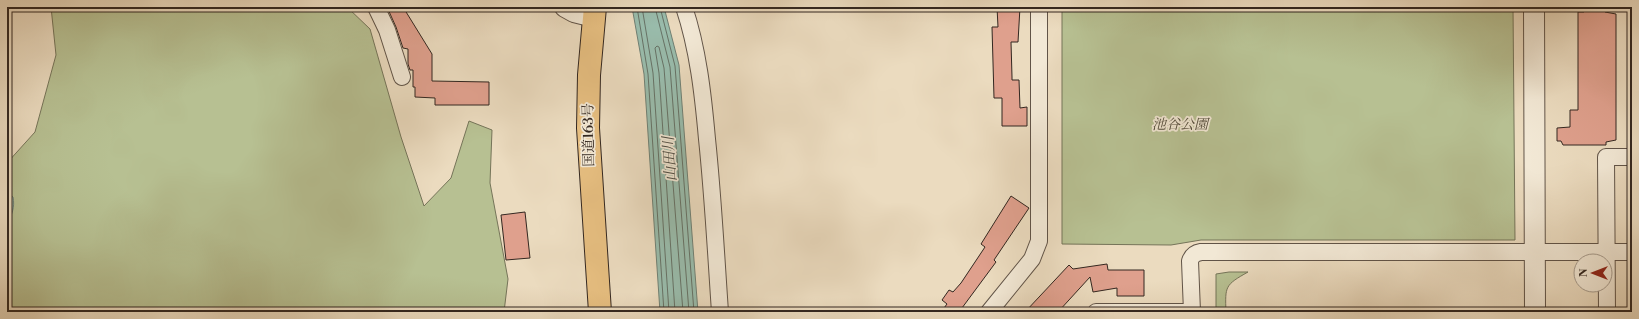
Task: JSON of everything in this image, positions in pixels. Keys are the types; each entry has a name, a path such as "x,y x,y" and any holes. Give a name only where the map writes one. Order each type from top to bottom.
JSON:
{"highway":[{"name":"国道163号","path":"594,12 589,75 588,128 590,182 598,263 600,312"},
{"name":"国道163号","path":"598,263 608,312"}],"street":[{"path":"376,7 388,30 402,77"},
{"path":"565,7 574,12 594,12"},
{"path":"684,7 693,38 703,103 711,181 720,312"},
{"path":"988,312 1032,259 1039,241 1038,7"},
{"path":"1534,7 1535,312"},
{"path":"1607,312 1606,157 1632,157"},
{"path":"1096,312 1192,312 1190,261 1195,253 1201,252 1632,252"}],"green space":[{"path":"51,7 347,7 370,29 401,137 424,206 451,178 469,121 492,130 490,183 508,279 504,312 7,312 7,163 35,132 56,55"},
{"name":"池谷公園","path":"1062,7 1513,7 1515,240 1201,240 1171,245 1062,244"},
{"path":"1248,272 1235,280 1228,287 1226,291 1226,312 1216,312 1216,274"}],"water":[{"name":"山田川","path":"632,7 664,7 679,65 698,312 660,312 644,74"},
{"path":"7,193 13,197 14,204 12,214 7,223"}],"building":[{"path":"387,7 403,7 432,54 432,81 489,82 489,105 435,105 435,98 415,97 415,87 413,87 413,70 410,70 408,64 408,49 403,48"},
{"path":"997,7 1020,7 1018,42 1011,42 1012,80 1019,80 1020,108 1027,107 1027,126 1002,126 1002,98 994,98 992,27 998,27"},
{"path":"1584,10 1605,10 1605,12 1616,14 1616,140 1606,142 1606,145 1563,145 1561,141 1557,141 1557,128 1570,127 1570,110 1578,110 1578,12 1584,12"},
{"path":"1011,196 1029,208 994,260 996,262 959,312 941,312 947,304 942,300 949,290 953,292 961,283 985,247 981,244"},
{"path":"525,212 530,258 506,260 501,215"},
{"path":"1107,264 1108,270 1144,270 1144,296 1117,296 1117,288 1093,292 1090,277 1058,312 1025,312 1069,265 1073,269"}]}
